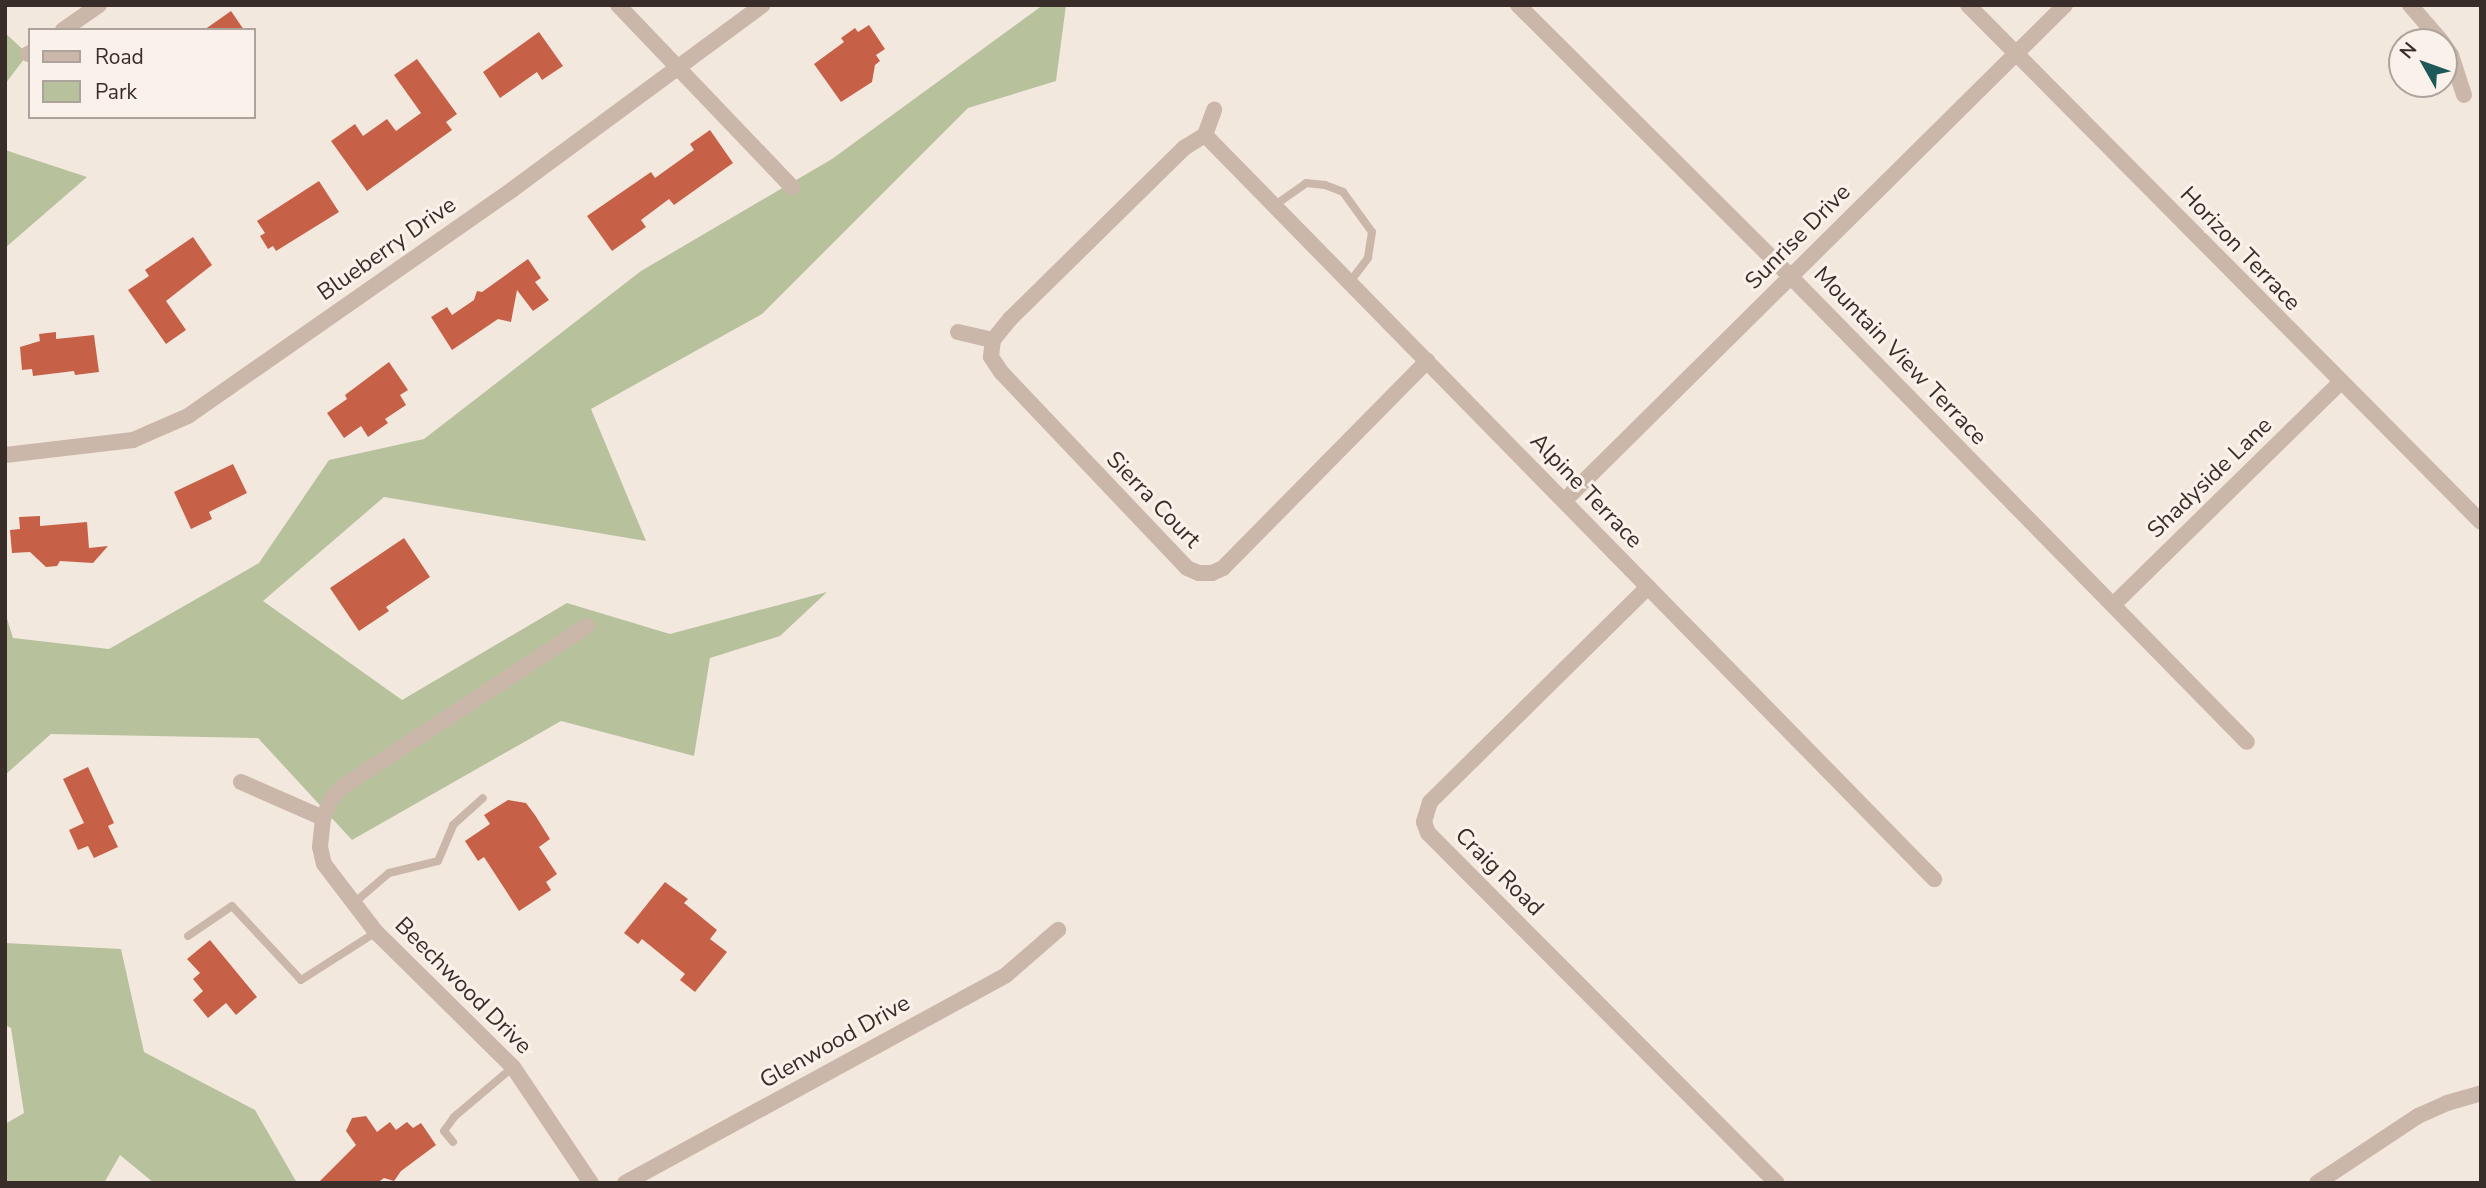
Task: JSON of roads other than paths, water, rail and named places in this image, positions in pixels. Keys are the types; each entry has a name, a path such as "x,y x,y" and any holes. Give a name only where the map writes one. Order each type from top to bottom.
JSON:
{"street":[{"path":"66,28 99,5"},
{"path":"618,5 792,187"},
{"name":"Blueberry Drive","path":"5,455 133,440 188,416 513,189 763,5"},
{"name":"Mountain View Terrace","path":"1518,5 1791,277 2247,742"},
{"name":"Horizon Terrace","path":"1968,5 2481,523"},
{"name":"Sunrise Drive","path":"1564,501 2065,5"},
{"path":"2410,5 2430,28"},
{"path":"2458,77 2464,95"},
{"path":"958,332 993,340 1184,148 1205,135 1214,110"},
{"name":"Alpine Terrace","path":"1205,135 1934,880"},
{"name":"Sierra Court","path":"993,340 991,357 1001,372 1187,569 1199,573 1212,573 1223,568 1427,361"},
{"name":"Shadyside Lane","path":"2113,605 2340,383"},
{"name":"Craig Road","path":"1648,587 1430,802 1424,822 1428,833 1777,1183"},
{"name":"Beechwood Drive","path":"587,626 343,786 331,800 323,818 320,847 324,864 376,932 513,1067 590,1183"},
{"path":"242,782 323,818"},
{"name":"Glenwood Drive","path":"625,1183 1006,975 1058,930"},
{"path":"2317,1183 2418,1116 2447,1102 2481,1093"}],"lane":[{"path":"1275,205 1306,183 1325,185 1343,192 1372,232 1368,258 1350,282"},
{"path":"354,903 389,873 438,861 453,825 483,798"},
{"path":"188,936 232,906 301,980 376,932"},
{"path":"453,1142 444,1131 454,1118 513,1067"}]}
